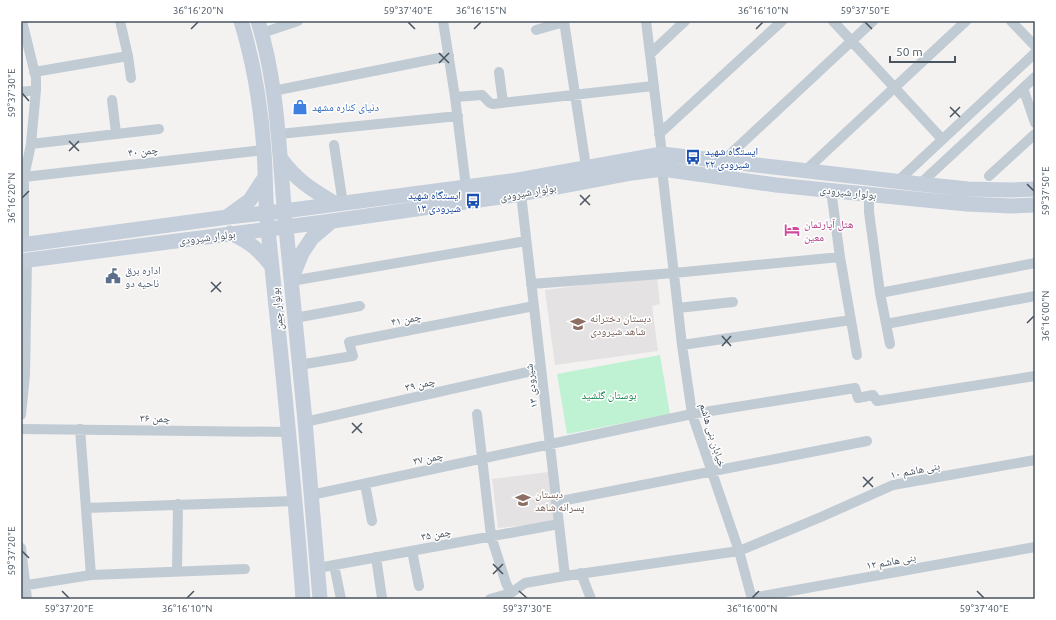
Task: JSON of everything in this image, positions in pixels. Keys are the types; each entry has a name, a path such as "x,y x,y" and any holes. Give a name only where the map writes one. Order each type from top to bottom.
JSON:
{"main road":[{"name":"بولوار چمن","path":"241,21 247,38 257,91 264,150 266,213 289,432 303,599"},
{"name":"بولوار چمن","path":"260,27 273,91 279,134 284,211 305,422 320,599"},
{"name":"بولوار شیرودی","path":"22,245 518,180 662,154 724,160 897,182 975,189 1035,189"},
{"path":"281,159 290,171 305,185 340,204"},
{"name":"بولوار شیرودی","path":"24,261 332,221 521,194 632,173 662,169 776,185 967,204 1011,206 1035,204"},
{"path":"228,217 250,200 265,177"},
{"path":"291,281 302,253 312,238 332,221"},
{"path":"230,234 246,240 260,251 272,266"}],"street":[{"path":"22,21 34,72 36,90 31,144 24,170 22,245"},
{"path":"120,21 128,56 131,78"},
{"path":"260,27 298,21"},
{"path":"443,21 458,116 466,187"},
{"path":"646,21 662,154"},
{"path":"650,54 684,21"},
{"path":"659,134 782,21"},
{"path":"833,21 942,139"},
{"path":"724,160 873,21"},
{"path":"806,170 966,21"},
{"path":"1011,21 1035,46"},
{"path":"536,30 564,22 586,167"},
{"path":"897,182 1035,53"},
{"path":"34,72 128,56"},
{"path":"273,91 449,56"},
{"path":"499,72 503,103"},
{"path":"920,184 1035,77"},
{"path":"455,97 482,96 492,104 654,86"},
{"path":"1023,88 1035,123"},
{"path":"21,92 36,90"},
{"path":"112,100 116,134"},
{"path":"279,134 458,116"},
{"path":"31,144 159,128"},
{"path":"989,176 1035,134"},
{"path":"334,145 340,204"},
{"name":"چمن ۴۰","path":"24,170 264,150"},
{"name":"خیابان بنی هاشم","path":"662,169 682,345 692,414 739,551 752,598"},
{"path":"830,190 857,355"},
{"name":"شیرودی ۱۳","path":"521,194 565,576"},
{"path":"869,194 868,212 880,293 890,344"},
{"path":"291,281 526,241"},
{"path":"531,284 674,273 840,257"},
{"path":"21,415 23,375 24,261"},
{"path":"880,293 1035,264"},
{"path":"886,324 1035,296"},
{"path":"678,308 733,302"},
{"path":"295,318 360,306"},
{"name":"چمن ۴۱","path":"299,365 353,356 349,342 534,306"},
{"path":"682,345 851,320"},
{"name":"چمن ۳۹","path":"305,422 541,369"},
{"name":"چمن ۳۷","path":"311,495 482,460 692,414 855,388 858,398 873,395 877,401 1035,376"},
{"path":"477,414 490,536 506,583 511,593"},
{"path":"80,429 92,575"},
{"name":"چمن ۳۶","path":"21,430 80,429 289,432"},
{"path":"556,502 712,470 867,441"},
{"name":"بنی هاشم ۱۰","path":"490,599 511,593 525,583 581,573 739,551 893,485 1035,460"},
{"path":"365,484 372,521"},
{"path":"86,508 295,501"},
{"path":"177,571 178,504"},
{"name":"چمن ۳۵","path":"318,568 559,524"},
{"name":"بنی هاشم ۱۲","path":"752,598 1035,547"},
{"path":"21,548 23,586 27,599"},
{"path":"412,551 419,586"},
{"path":"376,557 382,598"},
{"path":"334,565 341,599"},
{"path":"23,586 92,575 245,569"},
{"path":"581,573 591,599"}],"shaded area":[{"path":"657,275 660,304 652,306 658,351 555,365 545,290"},
{"name":"دبستان پسرانه شاهد","path":"549,472 555,522 498,528 492,479"}],"green space":[{"name":"بوستان گلشید","path":"660,355 670,414 567,434 557,374"}],"place":[{"name":"دنیای کناره مشهد","path":"300,107"},
{"name":"ایستگاه شهید شیرودی ۲۲","path":"693,157"},
{"name":"ایستگاه شهید شیرودی ۱۳","path":"473,201"},
{"name":"هتل آپارتمان معین","path":"792,230"},
{"name":"اداره برق ناحیه دو","path":"113,276"},
{"name":"دبستان دخترانه شاهد شیرودی","path":"578,324"},
{"name":"دبستان پسرانه شاهد","path":"523,500"}]}
